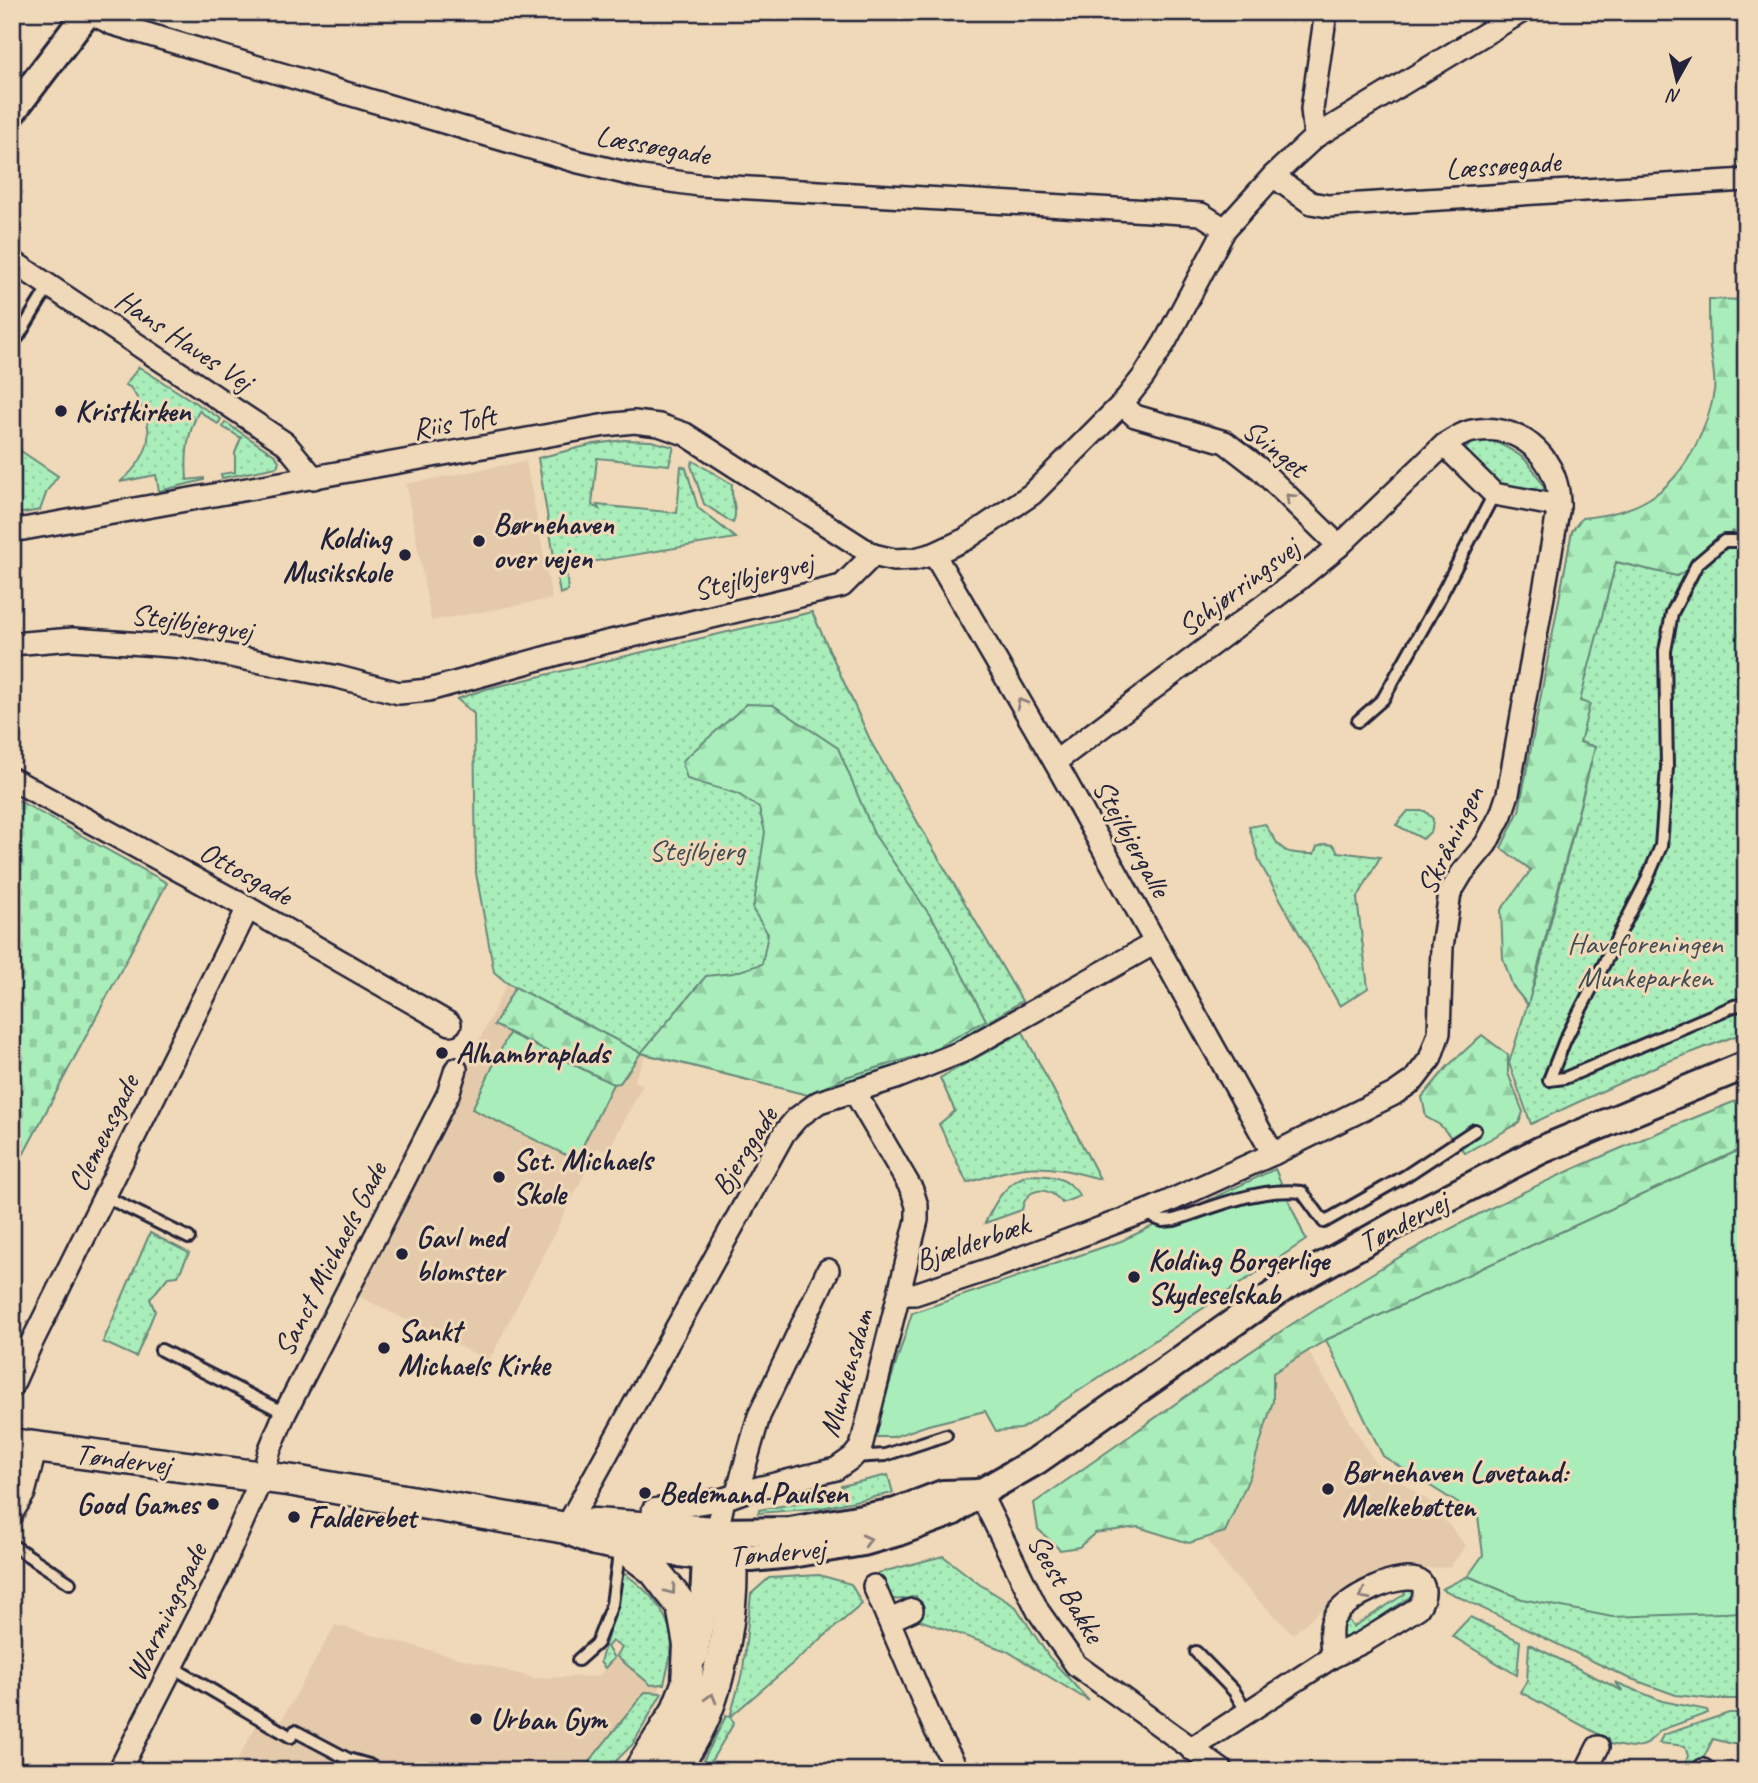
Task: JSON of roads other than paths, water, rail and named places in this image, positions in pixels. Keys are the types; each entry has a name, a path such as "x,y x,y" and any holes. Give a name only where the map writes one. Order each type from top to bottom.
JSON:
{"main road":[{"name":"Tøndervej","path":"24,1445 262,1477 566,1528 595,1540 621,1545"},
{"name":"Tøndervej","path":"566,1528 591,1524 718,1549"},
{"path":"621,1545 654,1570 682,1606 689,1645 687,1685 676,1712 639,1771"},
{"path":"673,1771 696,1734 708,1709 714,1687 726,1625 718,1549"}],"street":[{"path":"12,112 89,12"},
{"name":"Læssøegade","path":"89,12 113,24 575,161 642,177 699,185 1201,214 1225,229"},
{"path":"1315,137 1312,109 1326,12"},
{"path":"873,555 894,560 915,559 934,554 965,539 1031,494 1122,404 1144,376 1225,229 1273,176 1315,137 1521,12"},
{"name":"Læssøegade","path":"1273,176 1311,203 1328,206 1746,180"},
{"name":"Hans Haves Vej","path":"12,261 285,443 314,478"},
{"name":"Svinget","path":"1122,404 1135,416 1226,442 1260,468 1339,546"},
{"name":"Riis Toft","path":"12,531 493,444 634,422 659,425 685,433 873,555"},
{"name":"Schjørringsvej","path":"1055,762 1299,579 1339,546 1444,445 1462,434 1479,430 1497,431 1527,442 1543,455 1556,479 1559,506"},
{"path":"1444,445 1494,494 1559,506"},
{"name":"Skråningen","path":"1273,1154 1394,1094 1414,1080 1430,1059 1439,1033 1442,947 1450,893 1462,873 1486,844 1508,793 1559,506"},
{"name":"Stejlbjergalle","path":"934,554 1055,762 1273,1154"},
{"name":"Stejlbjergvej","path":"12,644 73,639 185,647 338,677 399,693 429,690 565,652 842,586 873,555"},
{"name":"Ottosgade","path":"15,787 248,908 450,1024"},
{"name":"Clemensgade","path":"12,1386 248,908"},
{"name":"Bjerggade","path":"566,1528 784,1133 797,1118 819,1102 928,1066 961,1052 1155,943"},
{"name":"Tøndervej","path":"621,1545 791,1555 863,1542 952,1512 1037,1461 1293,1282 1399,1223 1541,1150 1746,1065"},
{"name":"Sanct Michaels Gade","path":"262,1477 285,1413 448,1094 456,1069"},
{"name":"Bjælderbæk","path":"854,1091 912,1191 917,1206 917,1220 900,1294 915,1294 996,1267 1152,1209 1273,1154"},
{"path":"687,1685 704,1599 731,1496 759,1416 828,1270"},
{"name":"Munkensdam","path":"653,1510 731,1496 836,1469 853,1457 860,1447 900,1294"},
{"path":"12,1513 24,1493 24,1445"},
{"name":"Warmingsgade","path":"119,1771 174,1668 262,1477"},
{"name":"Seest Bakke","path":"980,1493 1038,1611 1076,1665 1223,1771"},
{"path":"1191,1749 1332,1657 1363,1642 1418,1608 1424,1599 1425,1588 1416,1579 1396,1579 1367,1592 1340,1610 1333,1619 1332,1657"},
{"path":"874,1586 936,1731 958,1771"},
{"path":"890,1620 912,1610"},
{"path":"1586,1771 1598,1747"}],"lane":[{"path":"18,337 49,286"},
{"path":"1358,721 1383,699 1494,494"},
{"path":"1746,541 1724,541 1697,564 1672,613 1665,651 1667,768 1661,846 1645,884 1565,1040 1549,1080 1565,1078 1734,1006 1746,1004"},
{"path":"1152,1209 1155,1218 1163,1221 1174,1220 1236,1200 1287,1190 1302,1192 1324,1222 1407,1175 1475,1130"},
{"path":"104,1196 189,1238"},
{"path":"161,1350 285,1413"},
{"path":"853,1457 886,1455 946,1435"},
{"path":"12,1545 70,1583"},
{"path":"578,1660 597,1643 612,1604 621,1545"},
{"path":"1196,1652 1234,1691 1247,1712"},
{"path":"174,1668 293,1734 379,1771"}],"place":[{"name":"Kristkirken","path":"61,411"},
{"name":"Børnehaven over vejen","path":"479,541"},
{"name":"Kolding Musikskole","path":"405,555"},
{"name":"Alhambraplads","path":"442,1053"},
{"name":"Sct. Michaels Skole","path":"499,1177"},
{"name":"Gavl med blomster","path":"402,1254"},
{"name":"Kolding Borgerlige Skydeselskab","path":"1134,1277"},
{"name":"Sankt Michaels Kirke","path":"384,1348"},
{"name":"Børnehaven Løvetand: Mælkebøtten","path":"1328,1489"},
{"name":"Bedemand Paulsen","path":"645,1493"},
{"name":"Good Games","path":"213,1504"},
{"name":"Falderebet","path":"294,1517"},
{"name":"Urban Gym","path":"476,1719"}],"park label":[{"name":"Stejlbjerg","path":"697,850"},
{"name":"Haveforeningen Munkeparken","path":"1645,960"}]}
